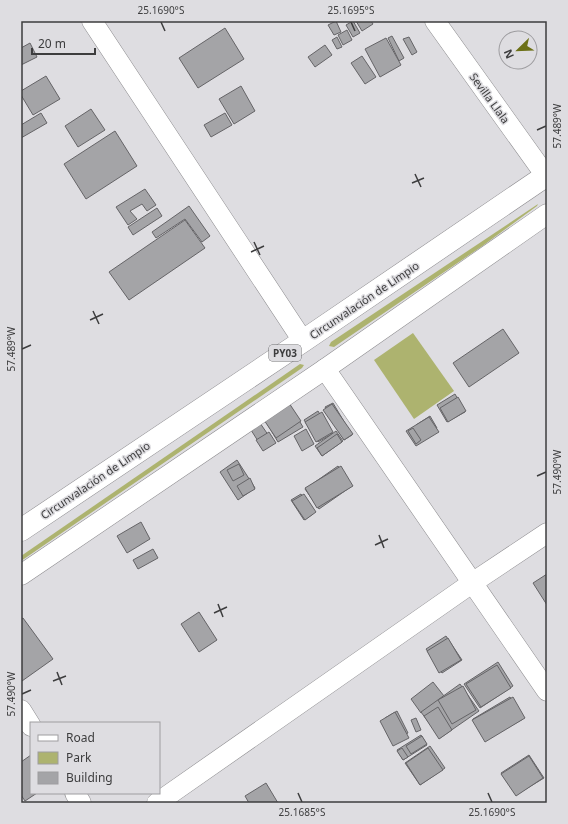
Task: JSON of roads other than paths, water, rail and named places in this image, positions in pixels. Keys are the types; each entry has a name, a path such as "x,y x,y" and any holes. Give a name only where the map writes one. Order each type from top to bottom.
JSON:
{"highway":[{"name":"Circunvalación de Limpio","path":"21,530 546,176"}],"street":[{"path":"92,21 303,341"},
{"name":"Sevilla Llala","path":"434,21 546,176"},
{"path":"21,575 325,369 547,214"},
{"path":"325,369 547,691"},
{"path":"157,803 472,582 547,533"},
{"path":"21,710 30,724"},
{"path":"76,794 81,803"}]}
